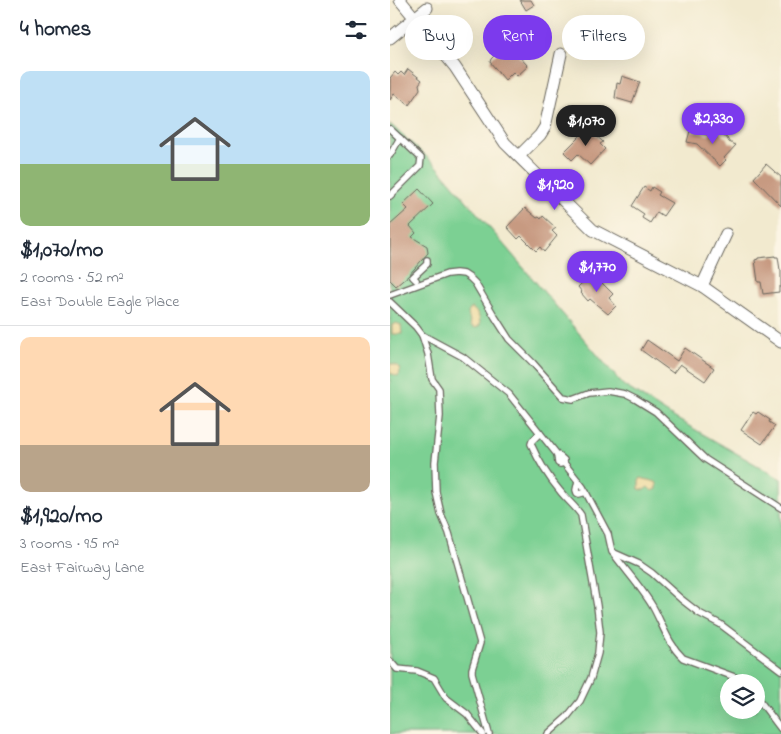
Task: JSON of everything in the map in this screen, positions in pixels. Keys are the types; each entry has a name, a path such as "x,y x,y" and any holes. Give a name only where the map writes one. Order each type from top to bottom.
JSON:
{"street":[{"path":"400,0 412,15"},
{"path":"419,15 427,8"},
{"path":"390,38 405,26"},
{"path":"519,156 540,135 545,127 561,54"},
{"path":"449,60 505,143 593,230 702,286 781,342"},
{"path":"702,286 726,234"}],"lane":[{"path":"390,129 421,158 420,166 390,196"},
{"path":"390,155 400,138"},
{"path":"413,286 416,280 413,277 427,264 427,260"},
{"path":"390,295 436,276 456,273 470,278 476,283 509,339 534,363 563,397 573,399 608,391 625,394 635,399 656,412 705,458 781,508"},
{"path":"416,280 421,279 424,282"},
{"path":"390,302 422,335 428,354 432,379 439,389 440,416 435,462 436,492 440,514 449,533 480,643 472,673 489,734"},
{"path":"422,335 463,357 509,394 586,492 608,534 612,552 653,607 669,641 683,658 726,674"},
{"path":"540,433 531,444 559,490 577,508 581,515 593,577 600,632 596,661 591,678 580,701 567,717 548,734"},
{"path":"612,552 652,573 681,599 700,613 720,624 781,670"},
{"path":"624,568 631,561"},
{"path":"390,661 397,669 417,671 434,678 446,698 467,714 483,734"},
{"path":"765,708 781,729"}],"green space":[{"path":"390,124 437,166 623,385 675,418 781,479 781,734 390,734"}],"sand":[{"path":"471,308 479,317 480,325 476,328 471,326 468,313"},
{"path":"396,323 401,325 402,334 392,334 392,325"},
{"path":"390,364 399,369 398,376 390,373"},
{"path":"641,478 656,482 657,489 652,491 648,487 644,490 639,489"}],"building":[{"path":"520,0 531,0 534,5 526,10"},
{"path":"491,60 522,60 528,66 517,76 513,72 505,80 490,62"},
{"path":"408,69 422,80 419,84 420,89 409,105 394,94 390,100 390,78 395,72 398,75 401,72 404,75"},
{"path":"622,76 640,82 632,103 615,98 617,83 620,84"},
{"path":"588,128 603,142 600,144 605,149 590,165 578,154 572,160 564,152"},
{"path":"714,130 736,145 724,158 726,160 720,166 697,144 687,142 690,131 709,135"},
{"path":"766,164 781,177 781,206 754,178"},
{"path":"644,187 650,191 652,187 660,192 658,195 672,203 663,216 657,212 650,223 642,218 644,214 632,206"},
{"path":"419,189 433,204 410,226 416,233 412,237 427,246 428,253 408,276 396,286 390,280 390,225 408,209 403,204"},
{"path":"525,208 537,218 541,219 543,216 556,228 552,231 557,236 544,252 540,247 536,251 521,236 518,239 507,227"},
{"path":"778,257 781,270 781,287 779,287 779,292 763,294 761,282 758,282 755,260"},
{"path":"592,273 613,294 609,298 616,306 608,314 590,299 588,301 578,287"},
{"path":"647,340 677,361 685,348 714,368 705,381 680,364 673,373 641,350"},
{"path":"753,412 756,414 758,412 775,426 762,444 741,430"}]}
